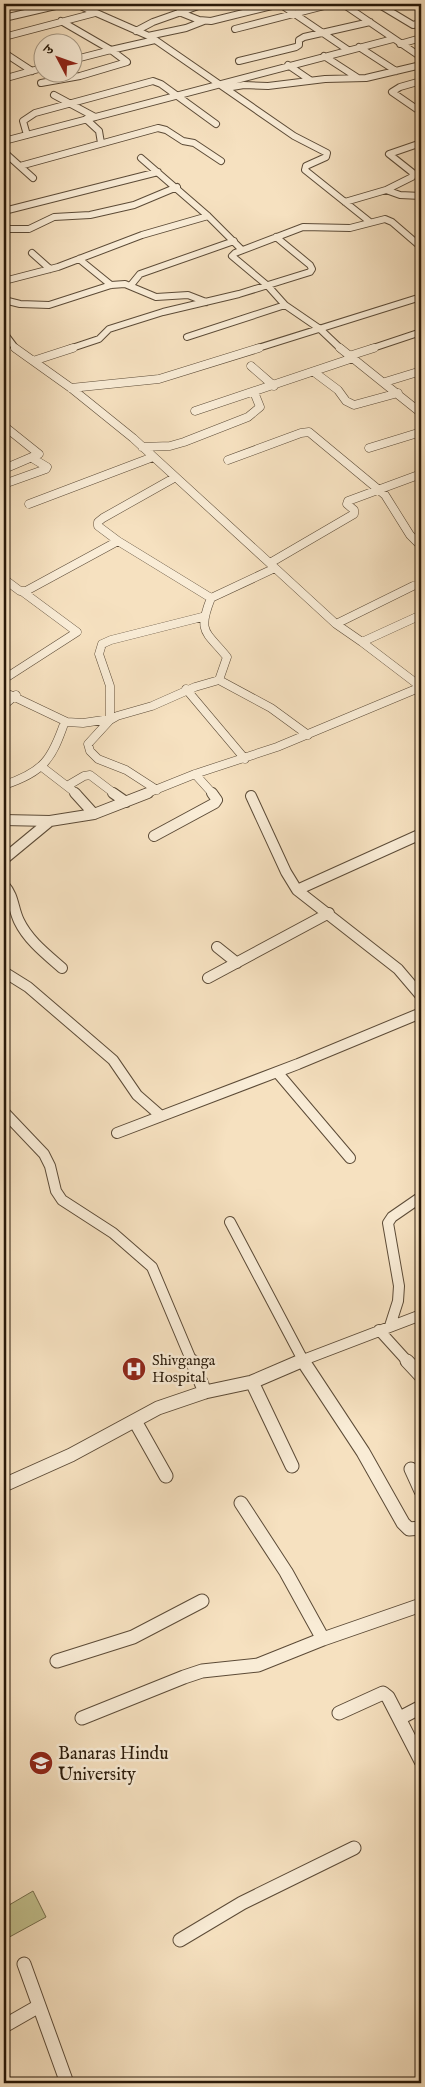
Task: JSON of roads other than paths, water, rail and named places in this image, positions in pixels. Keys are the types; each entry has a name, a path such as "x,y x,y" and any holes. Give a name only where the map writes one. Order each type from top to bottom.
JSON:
{"street":[{"path":"4,18 64,4"},
{"path":"76,4 155,40 287,131 327,153 326,157 306,166 306,170 370,222"},
{"path":"136,31 147,24 191,5 204,4"},
{"path":"148,36 280,4 348,50"},
{"path":"235,29 332,4"},
{"path":"302,18 345,5 358,4"},
{"path":"378,4 421,31"},
{"path":"345,5 421,57"},
{"path":"178,12 204,21"},
{"path":"4,37 95,13"},
{"path":"41,83 80,76 127,62 61,21"},
{"path":"296,47 300,38 370,22"},
{"path":"413,25 421,23"},
{"path":"400,44 421,38"},
{"path":"239,61 296,47 308,55 324,56 393,39"},
{"path":"82,57 155,40"},
{"path":"359,47 396,71"},
{"path":"6,54 32,71"},
{"path":"4,141 177,96 224,86 288,65 308,55"},
{"path":"324,56 358,78"},
{"path":"288,65 310,80"},
{"path":"224,86 268,86 310,80 370,78 421,66"},
{"path":"4,78 32,71"},
{"path":"24,73 41,83 66,103 70,102 95,117"},
{"path":"27,135 23,124 28,116 70,102 153,81 216,124"},
{"path":"421,81 400,87 392,92 421,112"},
{"path":"86,119 99,131 101,143"},
{"path":"20,166 162,128 183,141 205,149 221,161"},
{"path":"344,202 403,184 412,177 413,173 389,154 421,143"},
{"path":"4,152 33,178"},
{"path":"140,158 177,188 242,250"},
{"path":"4,211 158,172"},
{"path":"4,229 30,229 54,218 90,215 126,207 177,188"},
{"path":"386,190 400,195 421,196"},
{"path":"4,281 50,269 142,235 208,216"},
{"path":"420,411 351,357 320,329 285,305 268,286 232,256 242,250 303,227 350,228 385,219 392,222 421,247"},
{"path":"33,361 99,339 110,329 163,312 268,286 312,270 276,237"},
{"path":"131,285 140,274 234,242"},
{"path":"32,253 50,269"},
{"path":"79,259 111,285"},
{"path":"4,300 20,304 49,305 111,285 131,285 156,297 188,295 206,302"},
{"path":"71,388 98,384 130,385 159,379 421,297"},
{"path":"187,337 285,305"},
{"path":"4,333 17,350 71,388 142,447 336,624 421,687"},
{"path":"195,411 274,386 419,334"},
{"path":"251,366 274,386"},
{"path":"385,382 421,371"},
{"path":"314,372 338,390 346,401 354,405 398,393"},
{"path":"142,447 170,446 248,417 260,407 254,392"},
{"path":"4,426 38,452 38,455 4,469"},
{"path":"228,460 301,433 309,432 392,504 407,532 421,546"},
{"path":"369,448 421,432"},
{"path":"4,484 46,469 47,467 32,458"},
{"path":"29,504 152,458"},
{"path":"219,680 227,657 204,632 202,617 211,598 219,592 273,566 354,514 354,510 347,504 348,501 421,474"},
{"path":"4,475 13,481"},
{"path":"174,478 102,518 98,522 98,526 211,598"},
{"path":"22,592 118,540"},
{"path":"4,679 77,632 74,628 5,582"},
{"path":"336,624 414,586"},
{"path":"362,642 421,615"},
{"path":"156,790 125,769 101,762 93,756 88,744 91,739 102,731 110,719 110,688 99,651 102,644 111,640 202,617"},
{"path":"4,692 16,695 65,721 85,722 110,719 157,704 186,690 219,680 271,708 308,735"},
{"path":"4,820 50,821 94,814 195,774 245,759 308,735 374,705 421,687"},
{"path":"186,690 245,759"},
{"path":"4,704 16,695"},
{"path":"4,785 26,777 42,767 54,753 65,721"},
{"path":"42,767 67,786 94,814"},
{"path":"154,836 215,803 217,800 195,774"},
{"path":"67,786 84,776 90,775 126,802"},
{"path":"251,796 286,872 297,890 329,913 398,969 421,996"},
{"path":"4,859 50,821"},
{"path":"297,890 421,834"},
{"path":"4,885 14,898 18,918 24,930 62,968"},
{"path":"208,978 329,913"},
{"path":"217,947 237,963"},
{"path":"4,972 28,987 112,1060 120,1068 137,1095 161,1116"},
{"path":"117,1133 277,1072 421,1013"},
{"path":"277,1072 350,1158"},
{"path":"5,1116 25,1132 47,1159 53,1172 56,1193 61,1200 89,1217 142,1256 152,1267 205,1392"},
{"path":"385,1328 398,1301 400,1286 388,1223 392,1217 421,1197"},
{"path":"230,1222 303,1360 363,1452 403,1523 409,1529 421,1528"},
{"path":"4,1485 71,1455 158,1408 205,1392 252,1382 303,1360 421,1315"},
{"path":"385,1328 421,1376"},
{"path":"252,1382 292,1466"},
{"path":"135,1421 166,1476"},
{"path":"411,1468 421,1490"},
{"path":"241,1503 286,1572 322,1639"},
{"path":"57,1661 132,1637 202,1601"},
{"path":"82,1718 202,1671 258,1665 322,1639 421,1605"},
{"path":"339,1713 383,1693 388,1697 400,1718 421,1761"},
{"path":"400,1718 421,1707"},
{"path":"180,1940 250,1899 354,1848"},
{"path":"24,1964 67,2083"},
{"path":"4,2026 39,2006"}],"place":[{"name":"Shivganga Hospital","path":"134,1369"},
{"name":"Banaras Hindu University","path":"41,1763"}]}
